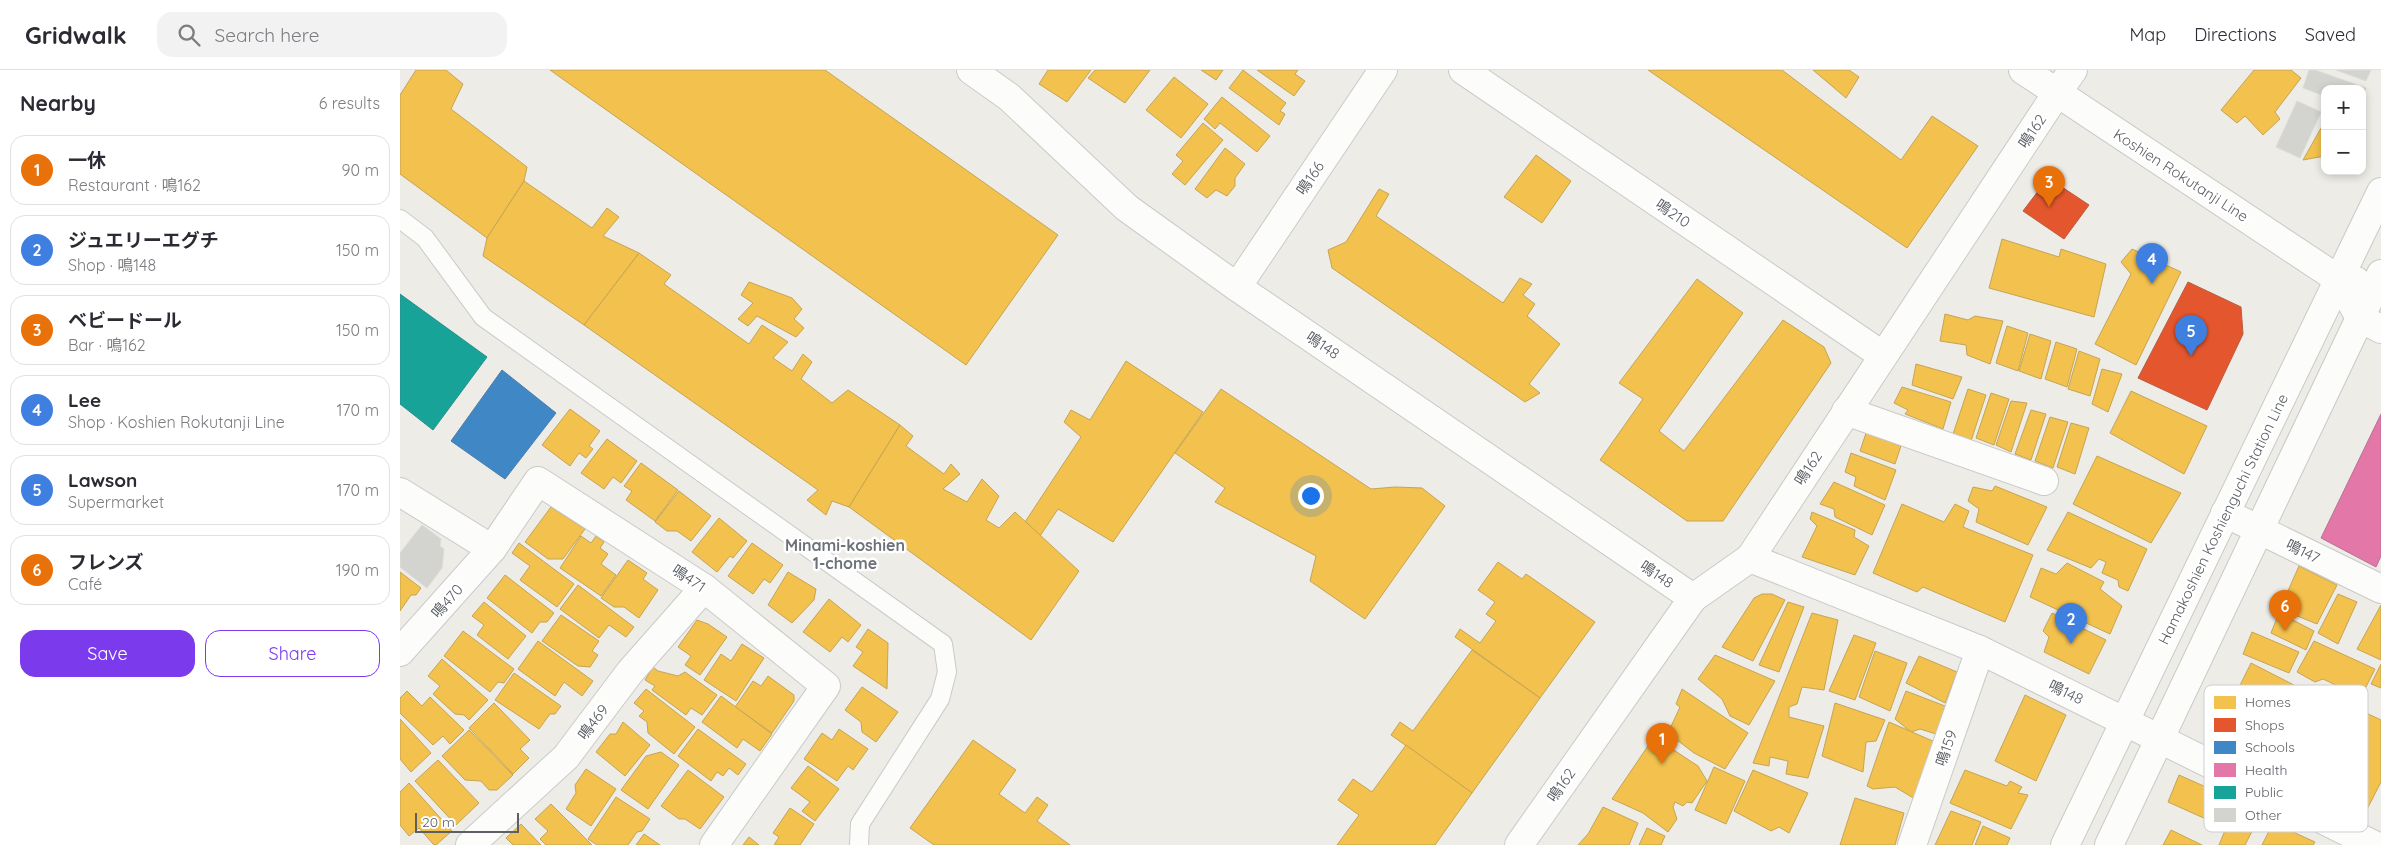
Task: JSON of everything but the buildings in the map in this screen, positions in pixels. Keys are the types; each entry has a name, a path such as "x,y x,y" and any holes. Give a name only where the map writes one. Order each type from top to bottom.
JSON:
{"street":[{"name":"鳴148","path":"970,70 1009,97 1127,208 1237,287 1693,598"},
{"name":"鳴166","path":"1237,287 1382,70"},
{"name":"鳴210","path":"1463,70 1882,355"},
{"name":"Koshien Rokutanji Line","path":"2024,70 2338,279"},
{"name":"鳴162","path":"1519,845 1693,598 1750,558 1882,355 2073,70"},
{"name":"Hamakoshien Koshienguchi Station Line","path":"2065,845 2381,192"},
{"path":"2108,845 2259,530 2370,323 2379,281 2338,279"},
{"path":"2338,279 2370,323"},
{"path":"1846,411 2044,480"},
{"name":"鳴471","path":"492,549 538,481 704,588 826,686 714,845"},
{"path":"400,492 492,549"},
{"name":"鳴147","path":"2225,513 2381,589"},
{"name":"鳴470","path":"400,652 492,549"},
{"name":"鳴148","path":"1750,558 1980,650 2204,760"},
{"name":"鳴469","path":"470,845 566,757 630,672 704,588"},
{"name":"鳴159","path":"1912,845 1980,650"},
{"name":"鳴148","path":"2348,832 2374,845"}],"lane":[{"path":"400,219 425,238 483,317 944,644 947,672 940,699 860,824 858,845"}],"place":[{"name":"ベビードール","path":"2049,207"},
{"name":"Lee","path":"2152,284"},
{"name":"Lawson","path":"2191,356"},
{"name":"フレンズ","path":"2285,631"},
{"name":"ジュエリーエグチ","path":"2071,644"},
{"name":"一休","path":"1662,764"}],"district":[{"name":"Minami-koshien 1-chome","path":"845,554"}]}
